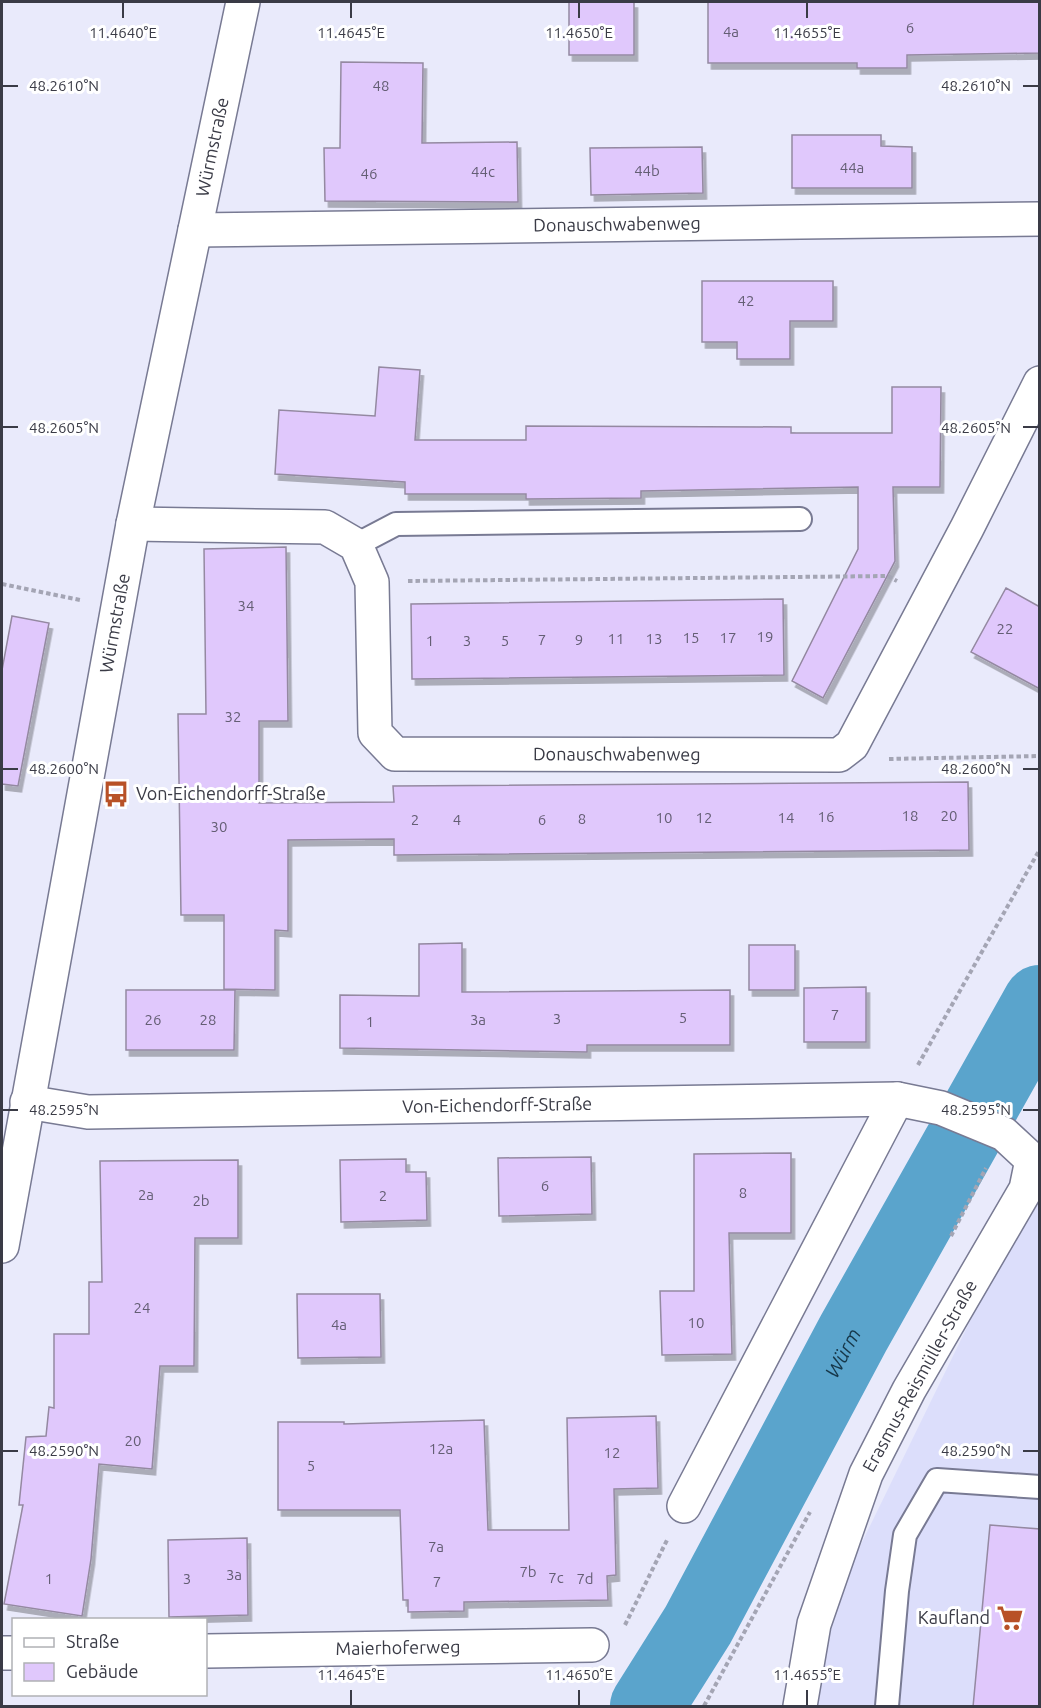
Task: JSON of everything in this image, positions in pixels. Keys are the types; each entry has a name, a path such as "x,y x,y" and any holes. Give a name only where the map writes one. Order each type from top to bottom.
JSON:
{"street":[{"name":"Würmstraße","path":"2,1246 6,1200 27,1102 133,524 243,2"},
{"name":"Donauschwabenweg","path":"195,230 1040,219"},
{"path":"852,745 967,528 1040,383"},
{"path":"133,524 325,527 356,545"},
{"name":"Donauschwabenweg","path":"356,545 372,582 375,733 395,754 839,755 852,745"},
{"path":"684,1506 897,1099"},
{"name":"Von-Eichendorff-Straße","path":"27,1102 88,1113 897,1099 941,1108 1004,1134"},
{"name":"Erasmus-Reismüller-Straße","path":"800,1707 814,1624 866,1473 909,1390 1026,1189 1032,1160 1004,1134"},
{"name":"Maierhoferweg","path":"207,1651 592,1646"}],"lane":[{"path":"356,545 396,524 800,519"},
{"path":"887,1707 897,1591 905,1535 937,1480 1040,1487"}],"path":[{"path":"372,582 888,576 928,598"},
{"path":"2,584 87,601"},
{"path":"852,745 882,759 1040,756"},
{"path":"897,1099 1040,849"},
{"path":"592,1646 617,1640 684,1506"}],"shaded area":[{"path":"1039,1180 1039,1706 782,1706"}],"building":[{"path":"569,2 634,2 634,55 569,55"},
{"path":"708,2 1040,2 1040,53 907,55 907,68 857,68 857,63 708,63"},
{"path":"341,62 423,63 422,143 517,142 518,202 325,201 324,148 340,148"},
{"path":"792,135 881,135 881,146 912,147 912,188 792,188"},
{"path":"702,147 703,193 591,195 590,148"},
{"path":"702,281 833,281 833,321 790,321 790,359 737,359 737,342 702,342"},
{"path":"379,367 420,370 415,440 526,440 526,426 791,427 791,433 892,433 892,387 941,387 940,487 893,487 895,561 823,698 792,681 858,549 858,487 641,491 641,498 526,499 526,494 405,494 405,482 275,474 279,410 375,416"},
{"path":"286,547 288,721 259,721 259,803 394,802 393,786 968,782 969,850 394,855 394,839 288,840 288,931 275,930 275,990 224,989 224,915 181,915 178,714 206,714 204,549"},
{"path":"1006,588 1040,607 1040,689 971,652"},
{"path":"783,599 784,675 412,679 411,604"},
{"path":"12,616 49,623 18,786 2,784 2,670"},
{"path":"462,943 462,992 730,990 730,1045 587,1045 587,1052 340,1048 340,995 419,996 419,944"},
{"path":"749,945 795,945 795,990 749,990"},
{"path":"866,987 866,1042 804,1042 804,988"},
{"path":"126,990 235,990 234,1050 126,1050"},
{"path":"791,1153 791,1233 729,1233 732,1354 662,1355 660,1291 694,1291 694,1154"},
{"path":"591,1157 592,1214 499,1216 498,1158"},
{"path":"406,1159 406,1172 426,1172 427,1220 341,1222 340,1160"},
{"path":"238,1160 238,1238 195,1238 194,1366 160,1366 152,1469 99,1464 91,1559 82,1616 4,1604 23,1505 19,1505 26,1437 46,1436 49,1407 54,1408 54,1334 89,1334 89,1282 102,1282 100,1161"},
{"path":"297,1294 380,1294 381,1357 298,1358"},
{"path":"656,1416 658,1488 614,1489 616,1575 607,1576 608,1600 464,1602 464,1611 408,1612 408,1600 403,1600 400,1510 278,1510 278,1422 344,1422 344,1424 484,1420 488,1530 569,1530 567,1418"},
{"name":"Kaufland","path":"990,1525 1040,1529 1040,1707 973,1707"},
{"path":"247,1538 248,1615 169,1617 168,1540"}],"waterway":[{"name":"Würm","path":"647,1706 698,1625 853,1334 1040,1002"}],"place":[{"name":"Von-Eichendorff-Straße","path":"116,794"},
{"name":"Kaufland","path":"1010,1618"}]}
